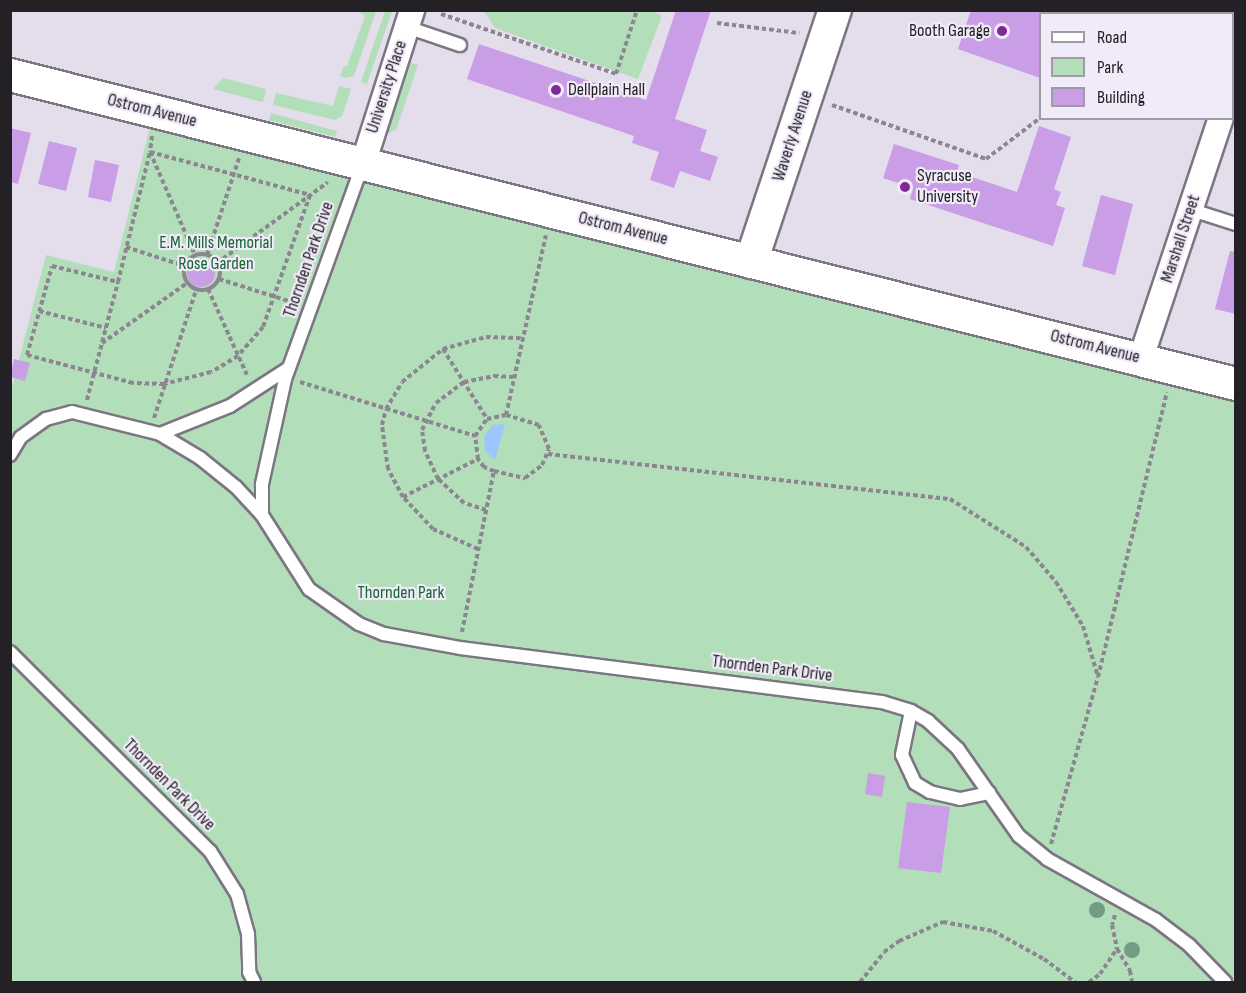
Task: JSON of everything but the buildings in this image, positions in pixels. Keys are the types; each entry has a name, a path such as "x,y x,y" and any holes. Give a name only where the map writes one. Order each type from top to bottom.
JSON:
{"street":[{"name":"Waverly Avenue","path":"751,262 835,10"},
{"name":"University Place","path":"363,164 409,19"},
{"name":"Ostrom Avenue","path":"10,75 1141,358 1236,384"},
{"name":"Marshall Street","path":"1141,358 1220,120"}],"lane":[{"path":"409,19 460,45"},
{"name":"Thornden Park Drive","path":"262,515 270,441 289,368 313,309 363,164"},
{"path":"1192,210 1236,224"},
{"path":"155,432 230,406 289,368"},
{"name":"Thornden Park Drive","path":"10,455 21,437 46,419 72,412 155,432 200,458 236,487 262,515 309,589 359,624 384,634 460,648 882,702 911,711 927,721 958,749 1019,836 1047,859 1120,899 1189,945 1225,982"},
{"name":"Thornden Park Drive","path":"10,652 210,851 237,894 248,934 249,979"},
{"path":"911,711 902,755 915,783 930,792 960,799 989,793"}],"path":[{"path":"441,14 616,74 637,10"},
{"path":"717,23 803,34"},
{"path":"832,105 986,159 1039,119"},
{"path":"84,414 150,152 154,111"},
{"path":"207,255 246,134"},
{"path":"150,152 310,195"},
{"path":"150,152 195,255"},
{"path":"217,262 310,195 363,164"},
{"path":"118,282 52,266 27,355 133,383 165,384 211,372 238,356 263,327 277,297 310,195"},
{"path":"506,415 551,211"},
{"path":"126,247 184,266"},
{"path":"184,266 195,255 207,255 217,262 219,279"},
{"path":"184,266 187,283 196,290 208,289 219,279"},
{"path":"219,279 313,309"},
{"path":"102,343 187,283"},
{"path":"208,289 254,390"},
{"path":"155,432 165,384 196,290"},
{"path":"39,311 105,328"},
{"path":"478,549 433,530 403,497 382,446 386,409 402,382 443,349 476,338 523,338"},
{"path":"443,349 487,419"},
{"path":"486,510 464,503 438,479 425,451 425,421 436,403 464,382 494,376 515,377"},
{"path":"1047,859 1098,677 1170,382"},
{"path":"302,383 475,436"},
{"path":"506,415 539,425 548,442 548,454 542,465 525,478 484,468 478,459 475,436 487,419 506,415"},
{"path":"548,454 950,499 1026,547 1056,582 1083,626 1098,677"},
{"path":"403,497 478,459"},
{"path":"462,635 494,471"},
{"path":"1120,899 1112,925 1117,949 1130,971 1132,982"},
{"path":"860,982 884,952 899,941 944,922 993,931 1044,959 1075,982"},
{"path":"1089,982 1100,974 1117,949"}],"green space":[{"path":"359,11 376,11 354,76 346,78 340,76 344,66 347,66 365,16"},
{"path":"385,11 392,11 367,84 361,82"},
{"path":"484,11 652,11 662,16 638,79 495,28"},
{"path":"411,63 418,65 396,130 386,134"},
{"path":"223,78 266,89 263,102 213,89"},
{"path":"339,86 351,89 342,116 335,120 273,105 276,93 333,106"},
{"path":"271,113 337,131 335,137 269,120"},
{"name":"Thornden Park","path":"156,123 322,170 1235,398 1235,982 11,982 11,391 46,255 114,272 150,127 155,128"}],"water":[{"path":"505,424 495,460 485,451 484,436 493,425"}],"place":[{"name":"Booth Garage","path":"1002,31"},
{"name":"Dellplain Hall","path":"556,90"},
{"name":"Syracuse University","path":"905,187"}],"park label":[{"name":"E.M. Mills Memorial Rose Garden","path":"216,254"}]}
